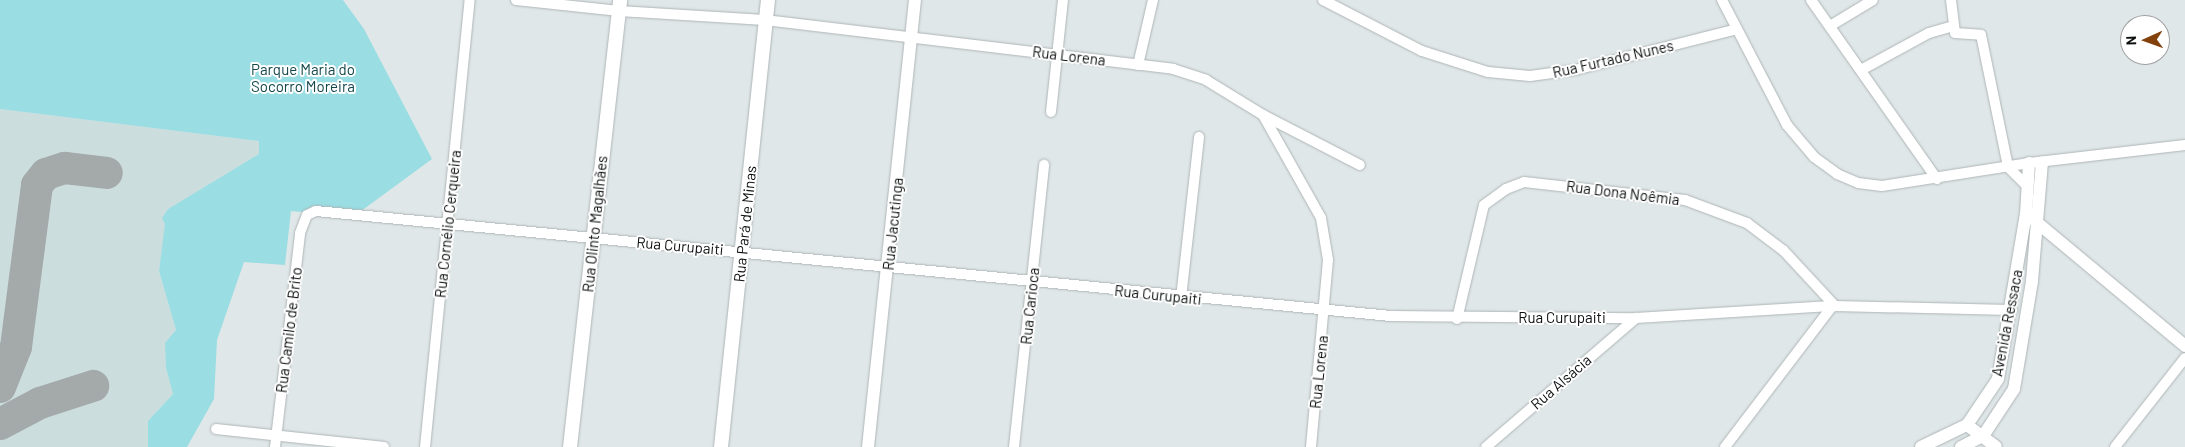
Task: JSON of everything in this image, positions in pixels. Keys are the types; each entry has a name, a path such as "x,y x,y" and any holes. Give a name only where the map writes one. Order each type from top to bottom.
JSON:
{"main road":[{"name":"Rua Pará de Minas","path":"721,447 768,0"},
{"name":"Rua Olinto Magalhães","path":"570,447 619,6"}],"street":[{"name":"Rua Cornélio Cerqueira","path":"425,447 470,0"},
{"name":"Rua Lorena","path":"516,0 619,6 765,20 1172,69 1206,80 1263,115 1321,218 1328,260 1311,447"},
{"name":"Rua Jacutinga","path":"868,447 916,0"},
{"path":"1051,112 1063,0"},
{"path":"1138,65 1153,0"},
{"name":"Rua Furtado Nunes","path":"1323,0 1422,51 1488,72 1530,76 1575,70 1737,29"},
{"path":"1722,0 1787,125 1800,143 1828,168 1847,180 1866,185 1937,179 2029,163 2185,145"},
{"path":"1811,0 1937,179"},
{"path":"1830,26 1873,0"},
{"path":"1951,0 1955,33 1979,33 2008,166 2028,188"},
{"path":"1860,70 1929,33 1953,26"},
{"path":"1263,115 1360,165"},
{"path":"1181,298 1199,137"},
{"name":"Avenida Ressaca","path":"1983,436 2014,389 2028,313 2038,222 2042,162"},
{"name":"Avenida Ressaca","path":"1922,447 1967,425 1998,379 2012,310 2026,214 2029,163"},
{"name":"Rua Carioca","path":"1014,447 1044,165"},
{"name":"Rua Dona Noêmia","path":"1457,318 1484,205 1506,189 1524,182 1685,200 1747,223 1784,251 1833,307"},
{"name":"Rua Curupaiti","path":"306,215 316,211 888,266 1181,298 1457,318 1636,318 1833,307 2012,310"},
{"path":"2026,214 2038,222 2185,346"},
{"name":"Rua Camilo de Brito","path":"275,447 300,233 306,215"},
{"path":"1725,447 1833,307"},
{"name":"Rua Alsácia","path":"1486,447 1636,318"},
{"path":"2115,447 2185,358"},
{"path":"1967,425 1996,447"},
{"path":"216,429 384,447"},
{"path":"1961,447 1983,436"}],"shaded area":[{"path":"0,109 259,141 259,154 168,209 159,271 176,330 166,368 173,394 148,421 148,447 0,447"}],"green space":[{"name":"Parque Maria do Socorro Moreira","path":"0,0 343,0 364,29 432,159 353,217 291,211 285,265 244,262 217,340 214,399 187,447 148,447 148,421 173,394 166,368 165,343 176,330 159,271 165,224 162,218 168,209 259,154 259,141 0,109"}],"taxiway":[{"path":"0,387 16,347 37,185 46,174 65,168 107,173"},
{"path":"0,424 40,403 93,386"}]}
